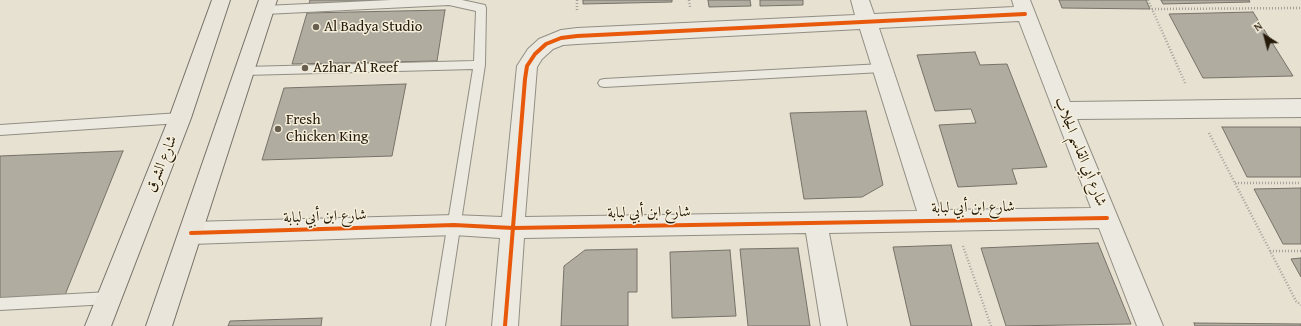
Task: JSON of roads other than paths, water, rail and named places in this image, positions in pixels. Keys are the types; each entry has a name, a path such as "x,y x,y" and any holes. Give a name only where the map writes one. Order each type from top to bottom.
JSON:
{"main road":[{"name":"شارع الشرق","path":"98,326 180,118 221,0"},
{"path":"160,326 267,5"}],"street":[{"path":"860,0 882,68 943,221"},
{"path":"505,326 526,72 527,66 535,54 546,44 561,38 577,36 867,22 1023,7"},
{"name":"شارع أبي القاسم الجلاب","path":"1023,7 1063,111 1150,326"},
{"path":"1063,111 1301,108"},
{"name":"شارع ابن أبي لبابة","path":"191,233 454,225 513,228 1107,218"},
{"path":"816,223 834,326"}],"lane":[{"path":"267,5 449,1 481,8 479,65 438,326"},
{"path":"245,71 479,65"},
{"path":"604,83 882,68"},
{"path":"0,130 180,118"},
{"path":"0,304 109,298"}],"place":[{"name":"Al Badya Studio","path":"316,27"},
{"name":"Azhar Al Reef","path":"305,68"},
{"name":"Fresh Chicken King","path":"278,129"}]}
